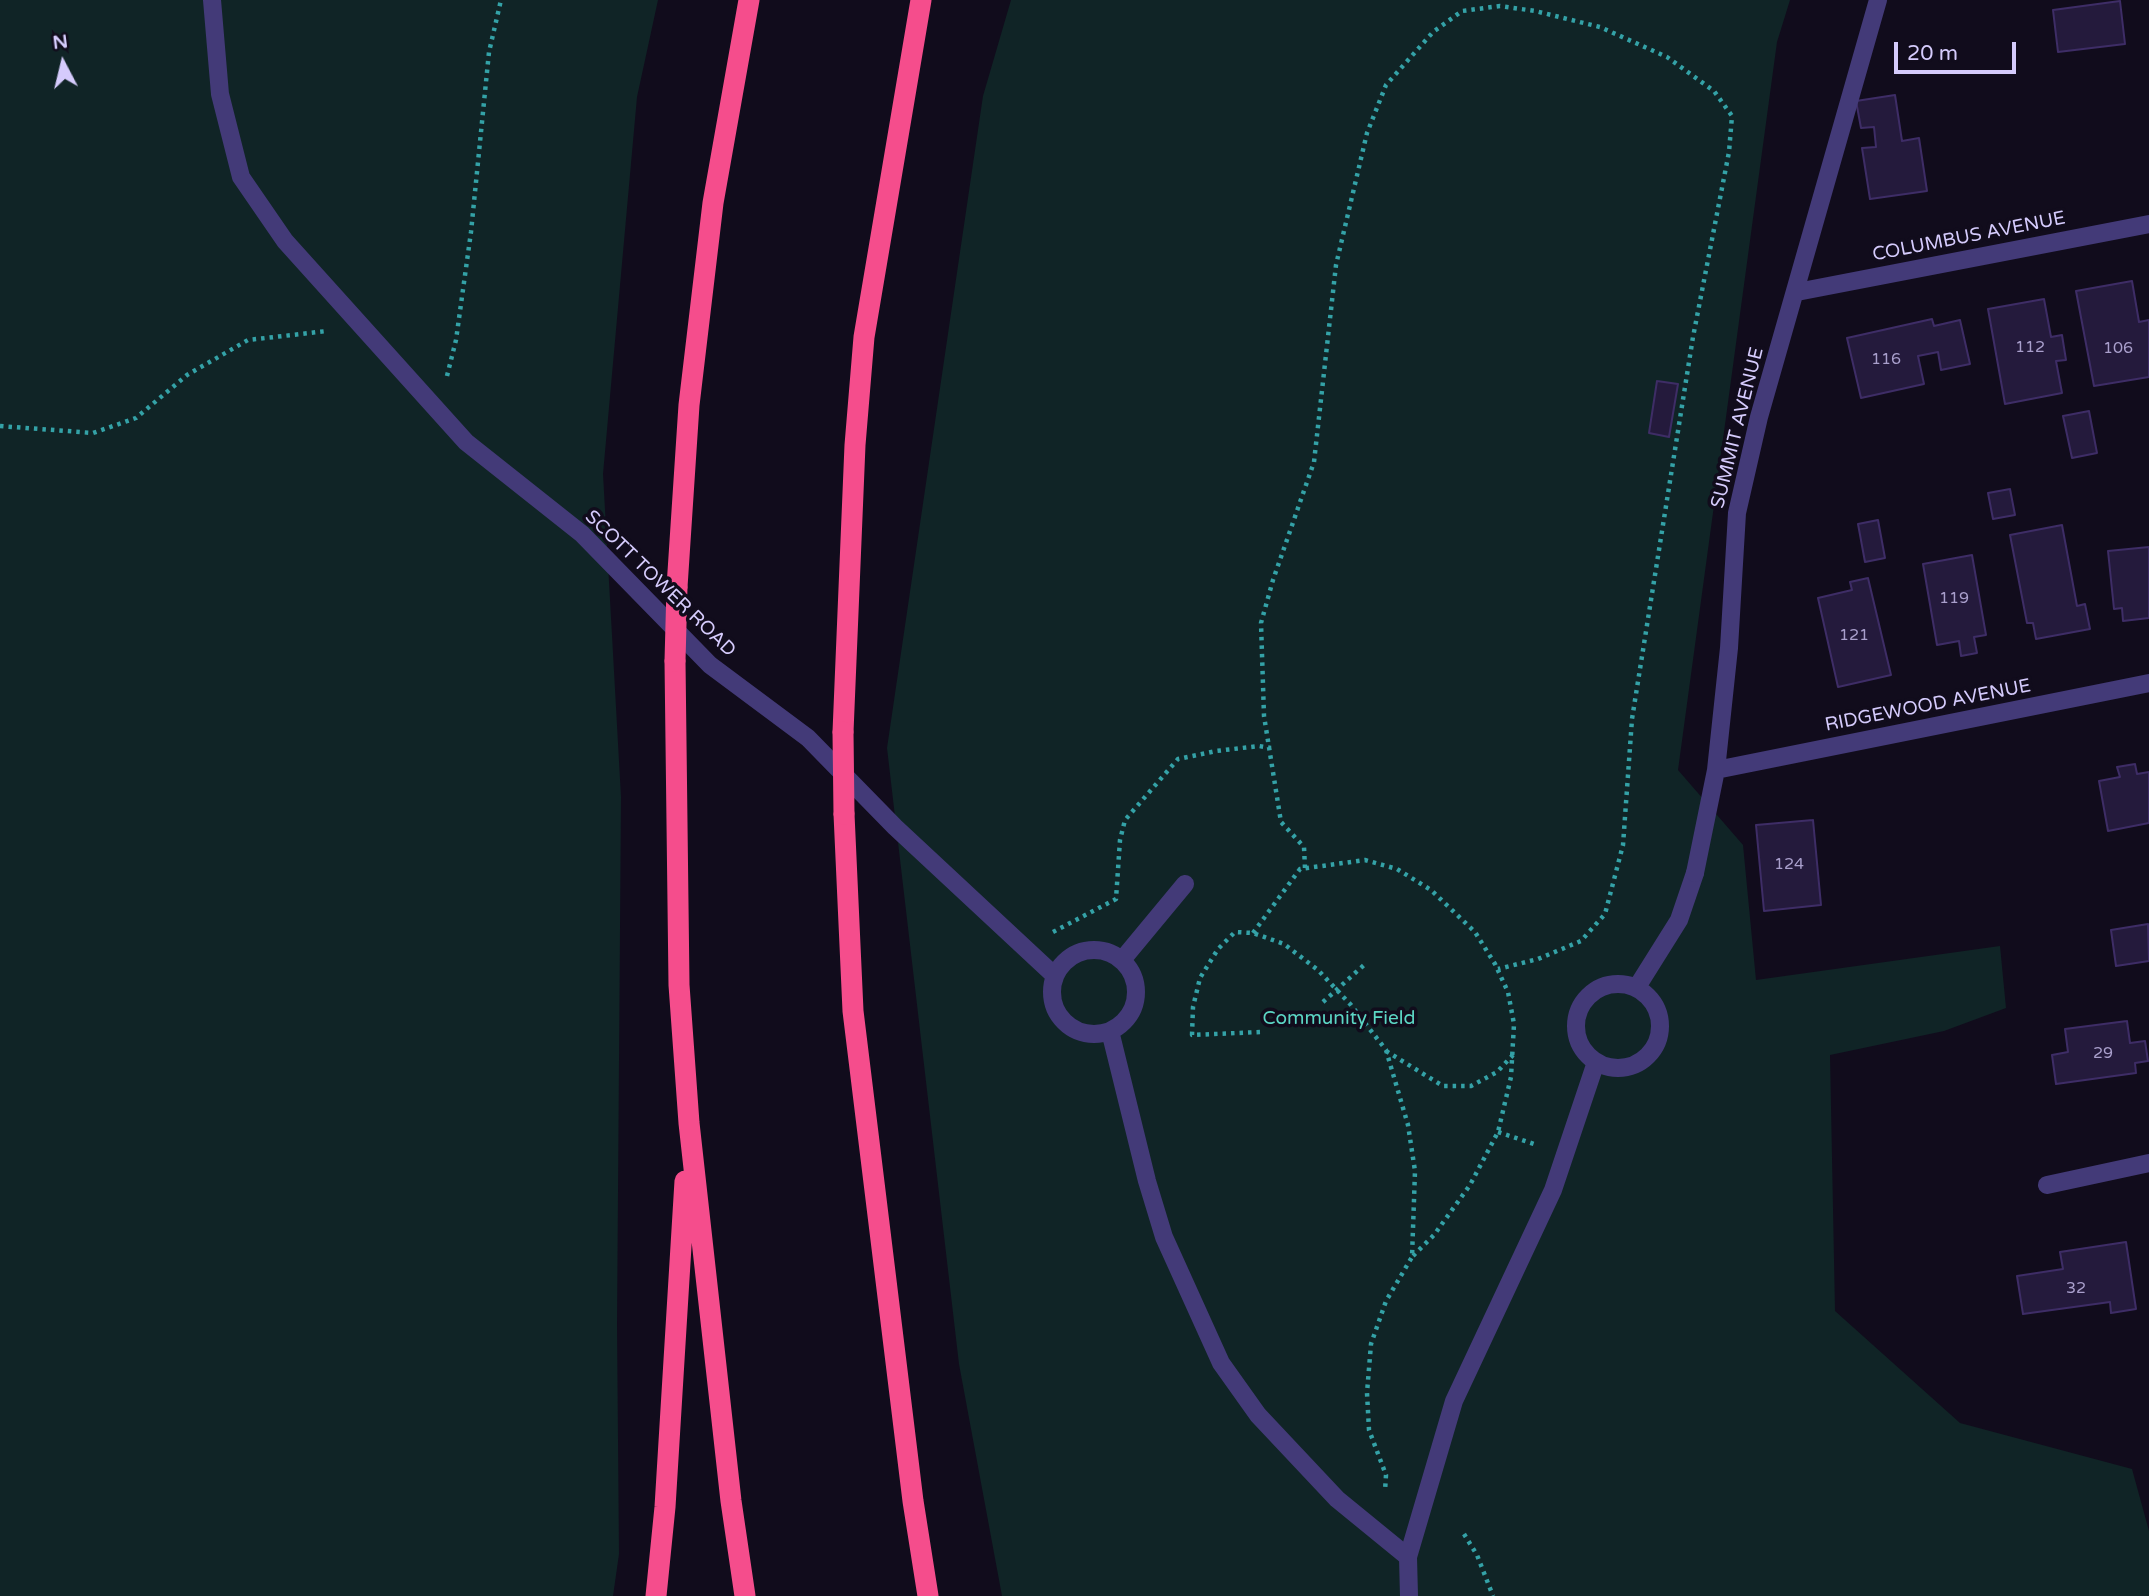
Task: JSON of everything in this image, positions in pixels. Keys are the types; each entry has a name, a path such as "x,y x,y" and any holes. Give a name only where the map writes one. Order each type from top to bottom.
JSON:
{"highway":[{"path":"745,1596 689,1123 679,985 675,661 689,405 713,202 749,0"},
{"path":"920,0 864,337 853,484 843,732 853,1012 913,1501 928,1596"},
{"path":"656,1596 665,1507 689,1123"},
{"path":"913,1501 938,1596"}],"street":[{"name":"SCOTT TOWER ROAD","path":"212,0 220,94 241,177 285,241 466,442 583,534 710,665 808,738 895,827 1055,976"},
{"name":"SUMMIT AVENUE","path":"1637,987 1679,920 1695,873 1716,771 1729,648 1737,513 1759,417 1797,292 1878,0"},
{"name":"COLUMBUS AVENUE","path":"1797,292 2149,224"},
{"name":"RIDGEWOOD AVENUE","path":"1716,771 2149,683"},
{"path":"1122,960 1185,884"},
{"path":"1091,949 1108,951 1122,960 1132,973 1137,990 1134,1007 1124,1022 1110,1031 1093,1034 1076,1030 1062,1020 1054,1006 1052,991 1055,976 1063,962 1076,953 1091,949"},
{"path":"1618,982 1637,987 1650,997 1658,1010 1660,1027 1657,1042 1649,1055 1631,1066 1609,1068 1596,1062 1582,1050 1575,1032 1576,1014 1585,997 1600,987 1618,982"},
{"path":"1110,1031 1164,1237 1221,1363 1258,1415 1337,1499 1408,1557"},
{"path":"1409,1596 1408,1557 1454,1401 1553,1190 1596,1062"},
{"path":"2047,1185 2149,1163"}],"path":[{"path":"444,387 456,340 489,52 501,0"},
{"path":"1305,868 1304,847 1281,822 1264,716 1261,623 1272,580 1314,462 1336,265 1367,132 1386,85 1433,32 1462,11 1500,6 1535,11 1600,27 1667,57 1714,91 1732,116 1632,719 1623,845 1605,914 1581,941 1538,959 1497,969"},
{"path":"0,426 93,433 136,418 187,374 248,340 362,327"},
{"path":"1024,946 1116,899 1120,840 1125,820 1178,759 1216,751 1259,746 1271,748"},
{"path":"1253,933 1300,869 1365,860 1397,869 1431,890 1475,932 1508,992 1514,1024 1513,1055 1511,1077 1498,1132 1470,1185 1434,1235 1412,1257 1386,1301 1371,1344 1367,1393 1369,1430 1385,1475 1385,1491"},
{"path":"1261,1032 1192,1035 1193,1007 1200,978 1218,949 1235,932 1253,933 1284,944 1318,970 1386,1050 1443,1086 1471,1086 1497,1072 1513,1055"},
{"path":"1323,1002 1364,965"},
{"path":"1386,1050 1408,1125 1415,1171 1412,1257"},
{"path":"1498,1132 1539,1146"},
{"path":"1385,1475 1394,1484"},
{"path":"1464,1534 1477,1555 1493,1596"}],"green space":[{"path":"0,0 658,0 637,97 603,474 621,797 617,1324 619,1554 613,1596 0,1596"},
{"name":"Community Field","path":"1011,0 1790,0 1777,42 1678,770 1743,845 1756,980 2000,946 2006,1008 1944,1031 1830,1055 1835,1311 1960,1423 2132,1469 2149,1531 2149,1596 1002,1596 959,1364 887,748 983,96"}],"building":[{"path":"2120,1 2125,44 2058,52 2053,10"},
{"path":"1895,95 1902,141 1919,138 1927,191 1870,199 1862,148 1876,147 1874,127 1861,128 1856,101"},
{"path":"2132,281 2139,322 2149,320 2149,377 2094,386 2076,291"},
{"path":"2044,299 2051,337 2062,335 2066,360 2056,361 2062,393 2005,404 1988,309"},
{"path":"1932,319 1934,326 1960,320 1970,364 1941,370 1938,352 1918,356 1924,384 1861,398 1847,338"},
{"path":"1657,381 1678,384 1669,437 1649,433"},
{"path":"2089,411 2097,453 2072,458 2063,416"},
{"path":"2010,489 2015,515 1993,519 1988,493"},
{"path":"1878,520 1885,558 1865,562 1858,524"},
{"path":"2062,525 2077,606 2085,604 2090,629 2036,639 2033,623 2027,623 2010,535"},
{"path":"2149,547 2149,618 2123,621 2122,608 2114,609 2108,551"},
{"path":"1972,555 1986,635 1974,637 1977,653 1961,656 1959,641 1937,645 1923,564"},
{"path":"1868,578 1891,675 1838,687 1818,598 1852,590 1850,582"},
{"path":"2135,764 2137,774 2149,772 2149,823 2108,831 2099,781 2120,777 2117,767"},
{"path":"1813,820 1821,905 1764,911 1756,825"},
{"path":"2148,924 2149,961 2116,966 2111,930"},
{"path":"2127,1021 2130,1043 2145,1041 2148,1061 2135,1063 2136,1073 2056,1084 2052,1055 2068,1052 2065,1029"},
{"path":"2126,1242 2136,1309 2111,1313 2110,1302 2023,1314 2017,1276 2063,1269 2060,1252"}]}
